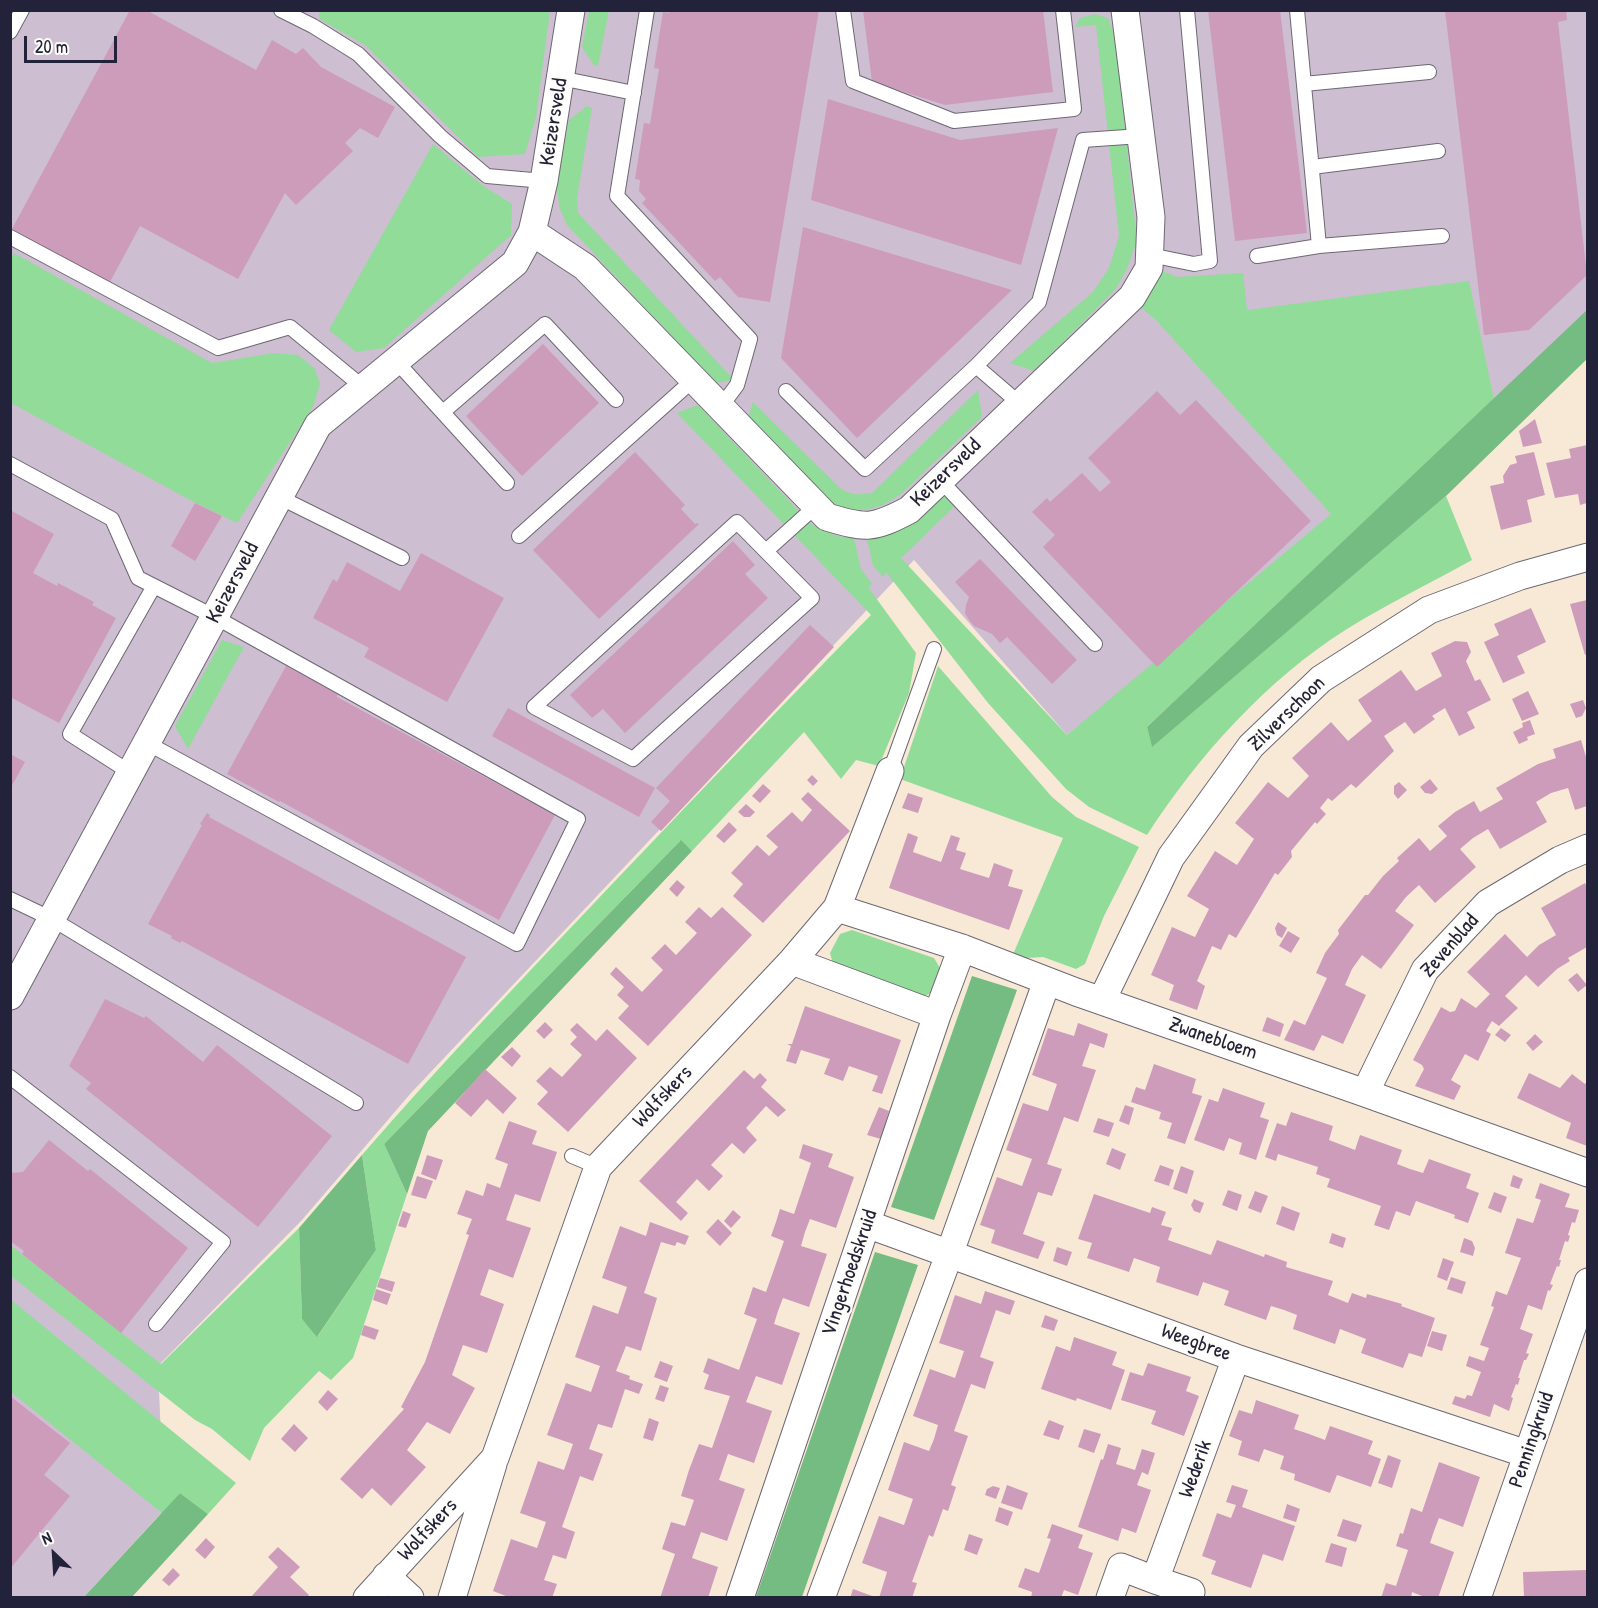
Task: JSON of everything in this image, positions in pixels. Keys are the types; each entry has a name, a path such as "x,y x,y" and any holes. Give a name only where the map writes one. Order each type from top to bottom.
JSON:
{"street":[{"name":"Keizersveld","path":"10,996 318,425 515,262 532,232 544,181 571,10"},
{"name":"Keizersveld","path":"532,232 585,267 827,517 857,526 883,524 909,510 1132,297 1149,268 1151,217 1125,10"},
{"name":"Zilverschoon","path":"1102,1000 1171,857 1251,746 1321,679 1429,610 1520,576 1587,557"},
{"name":"Wolfskers","path":"452,1598 495,1458 598,1167 792,961 837,908 890,771"},
{"name":"Zevenblad","path":"1365,1093 1425,970 1488,903 1560,860 1587,848"},
{"name":"Zwanebloem","path":"837,908 962,948 1047,981 1587,1173"},
{"name":"Vingerhoedskruid","path":"740,1598 937,1015 962,948"},
{"path":"792,961 937,1015"},
{"path":"821,1598 949,1255 1047,981"},
{"name":"Weegbree","path":"867,1224 1236,1358 1527,1455"},
{"name":"Penningkruid","path":"1477,1598 1587,1282"},
{"name":"Wederik","path":"1155,1580 1236,1358"},
{"name":"Wolfskers","path":"367,1598 495,1458"},
{"path":"1110,1598 1121,1567 1191,1592 1189,1598"},
{"path":"386,1576 410,1598"}],"lane":[{"path":"10,32 22,10"},
{"path":"281,10 313,26 358,54 440,136 487,176 544,181"},
{"path":"647,10 617,196 750,339 737,385 720,408"},
{"path":"843,10 853,81 954,121 1074,109 1063,10"},
{"path":"1150,255 1194,264 1210,261 1187,10"},
{"path":"1297,10 1319,246"},
{"path":"1304,84 1429,72"},
{"path":"560,78 634,93"},
{"path":"786,391 865,469 976,366 1039,302 1083,140 1141,136"},
{"path":"1312,167 1438,151"},
{"path":"1257,256 1319,246 1442,236"},
{"path":"10,237 218,348 290,327 364,388"},
{"path":"443,412 545,324 616,400"},
{"path":"396,361 507,483"},
{"path":"976,366 1019,403"},
{"path":"519,536 693,380"},
{"path":"10,464 112,519 138,578 215,617 578,819 517,944 147,743"},
{"path":"940,480 1095,644"},
{"path":"279,497 402,558"},
{"path":"766,551 816,506"},
{"path":"737,522 766,551 812,598 633,759 534,707 737,522"},
{"path":"131,773 70,734 154,586"},
{"path":"890,771 934,649"},
{"path":"10,899 52,919 356,1103"},
{"path":"10,1077 223,1242 156,1324"},
{"path":"573,1156 598,1167"}],"shaded area":[{"path":"11,11 1587,11 1587,337 1294,556 1067,735 914,560 411,1093 302,1220 158,1366 164,1510 84,1597 11,1598"}],"green space":[{"path":"319,11 550,11 536,117 525,154 478,157 365,45 319,19"},
{"path":"589,11 609,11 598,66 594,65 582,47"},
{"path":"1095,14 1108,18 1115,36 1137,241 1127,269 1115,290 1034,371 1010,363 1093,292 1109,268 1119,236 1096,25 1075,27 1080,18"},
{"path":"587,106 592,108 577,198 578,213 734,380 716,383 567,225 559,206 557,186 569,120"},
{"path":"433,144 482,185 512,204 511,235 384,348 356,352 329,330"},
{"path":"14,253 212,363 274,353 298,355 315,369 320,384 313,407 237,523 11,403 10,259"},
{"path":"1157,269 1177,277 1243,273 1247,310 1469,281 1494,399 1147,727 1152,746 1446,496 1472,560 1347,629 1289,671 1236,721 1212,748 1167,805 1147,835 1089,807 1066,789 988,703 886,572 883,577 873,566 867,538 880,536 900,528 943,492 956,505 901,558 1067,735 1331,514 1156,320 1138,305"},
{"path":"1587,310 1587,359 1446,496 1152,747 1147,727"},
{"path":"978,390 982,417 901,494 883,505 859,510 831,503 748,418 753,402 841,489 852,493 868,494 872,493"},
{"path":"698,405 812,525 834,535 854,539 861,569 872,584 868,587 916,653 909,693 879,766 856,760 841,779 804,732 692,851 680,841 384,1144 407,1194 353,1358 331,1380 319,1371 264,1428 250,1461 212,1429 195,1420 11,1276 10,1245 161,1364 299,1228 302,1319 318,1336 376,1250 362,1155 519,982 871,615 677,413"},
{"path":"222,640 244,647 188,749 175,726"},
{"path":"938,666 1052,797 1076,817 1139,847 1104,916 1085,964 1076,969 1043,957 1011,959 1063,838 900,779"},
{"path":"681,840 692,851 428,1131 407,1194 384,1144"},
{"path":"852,930 934,958 940,968 932,992 922,998 833,964 830,953 840,934"},
{"path":"972,976 1017,990 934,1220 891,1207"},
{"path":"362,1155 376,1250 317,1337 302,1319 299,1228"},
{"path":"875,1252 918,1265 802,1597 756,1597"},
{"path":"10,1299 236,1483 208,1514 180,1493 162,1513 11,1392"},
{"path":"180,1493 208,1514 132,1597 84,1597"}],"building":[{"path":"130,10 146,10 256,70 272,40 296,54 303,48 321,67 395,107 378,138 360,128 345,143 353,151 296,205 285,193 238,279 140,226 110,282 12,229"},
{"path":"669,10 819,10 770,302 738,297 720,277 715,281 642,203 646,199 639,191 640,180 635,179 644,123 650,124 659,69 654,68 663,12 669,13"},
{"path":"863,10 1043,10 1053,92 945,105 872,82"},
{"path":"1208,10 1280,10 1307,233 1235,241"},
{"path":"1445,10 1566,10 1567,20 1558,22 1587,275 1529,330 1484,335"},
{"path":"828,99 960,140 1058,128 1021,265 811,200"},
{"path":"803,227 1012,290 857,438 781,358"},
{"path":"543,344 599,403 522,476 466,416"},
{"path":"1157,391 1180,415 1196,400 1311,521 1157,667 1043,547 1055,535 1032,512 1047,498 1050,502 1082,473 1100,492 1111,482 1088,458"},
{"path":"1535,419 1542,443 1523,447 1519,431"},
{"path":"1587,445 1587,503 1580,505 1578,494 1555,498 1546,463 1571,458 1569,449"},
{"path":"635,452 685,505 681,509 695,524 699,524 599,619 533,550"},
{"path":"1534,452 1545,495 1527,500 1532,522 1501,530 1490,486 1504,483 1503,476 1510,465 1517,463 1515,456"},
{"path":"195,503 222,516 195,561 171,546"},
{"path":"10,510 54,534 33,573 94,602 92,605 116,618 59,723 10,697"},
{"path":"733,541 755,565 745,574 768,598 625,733 603,709 592,718 570,695"},
{"path":"421,553 504,598 447,702 364,657 369,648 313,618 333,579 337,582 347,562 400,591"},
{"path":"980,559 1077,660 1052,684 1007,637 1000,643 992,634 974,626 969,620 965,613 969,597 955,582"},
{"path":"1587,600 1587,654 1585,655 1570,604"},
{"path":"1531,608 1546,642 1517,656 1525,673 1503,683 1484,642 1499,635 1494,624"},
{"path":"810,625 834,647 661,831 651,822 670,801 656,788"},
{"path":"1455,641 1467,642 1471,652 1466,661 1475,681 1480,679 1491,700 1467,712 1475,728 1459,736 1445,708 1432,716 1435,719 1414,734 1405,722 1384,736 1394,751 1356,788 1351,784 1332,801 1328,798 1320,808 1326,814 1317,824 1315,822 1291,851 1292,857 1278,875 1275,873 1236,938 1229,934 1221,950 1212,946 1197,981 1205,986 1197,1010 1169,1000 1174,985 1151,975 1172,927 1195,937 1209,909 1187,896 1215,851 1237,865 1254,839 1235,823 1268,782 1288,798 1309,776 1292,758 1331,722 1348,741 1372,721 1358,700 1401,670 1416,691 1442,676 1431,653"},
{"path":"286,666 337,694 337,697 555,815 499,920 227,774"},
{"path":"1528,691 1539,714 1522,721 1512,699"},
{"path":"1583,700 1586,708 1582,716 1576,718 1570,704"},
{"path":"508,708 655,788 639,817 492,736"},
{"path":"1530,720 1535,734 1519,744 1513,732 1523,727 1522,723"},
{"path":"1581,740 1587,760 1587,806 1575,810 1568,788 1551,793 1536,802 1547,822 1500,849 1488,829 1473,838 1460,849 1476,867 1435,903 1419,885 1395,911 1414,925 1381,969 1362,955 1352,969 1345,985 1366,995 1343,1044 1322,1035 1314,1051 1284,1040 1294,1020 1305,1025 1327,978 1316,973 1325,953 1339,934 1338,930 1365,895 1368,895 1399,861 1397,858 1419,838 1430,851 1447,836 1438,826 1455,812 1474,801 1480,812 1503,799 1496,788 1538,764 1556,758 1553,749"},
{"path":"10,754 25,762 10,789"},
{"path":"812,775 818,781 813,786 807,780"},
{"path":"1430,779 1438,789 1432,794 1425,793 1420,787"},
{"path":"1399,782 1407,790 1398,799 1394,794 1394,786"},
{"path":"763,784 771,791 760,803 752,796"},
{"path":"808,792 850,831 763,923 733,896 743,884 731,873 757,845 769,856 778,847 766,836 792,812 802,822 812,810 801,799"},
{"path":"908,793 923,798 918,813 902,808"},
{"path":"746,804 755,812 750,817 744,817 738,812"},
{"path":"207,813 209,817 466,957 408,1064 148,924"},
{"path":"729,822 737,830 724,843 716,836"},
{"path":"908,833 918,837 913,852 941,862 951,835 960,838 956,850 966,853 960,869 989,878 994,863 1013,870 1008,886 1023,890 1009,930 889,888"},
{"path":"677,880 685,887 677,897 669,889"},
{"path":"1585,883 1587,887 1587,947 1568,958 1570,961 1557,969 1538,987 1526,975 1505,996 1518,1008 1499,1026 1492,1021 1486,1031 1491,1034 1478,1061 1465,1054 1451,1080 1461,1086 1454,1100 1415,1086 1424,1069 1422,1065 1413,1060 1441,1007 1450,1012 1455,1011 1461,998 1476,1008 1490,994 1467,972 1505,934 1527,957 1539,945 1556,935 1541,908"},
{"path":"699,907 711,918 722,907 752,935 648,1046 618,1018 629,1006 617,995 624,987 610,974 616,967 642,992 663,970 651,958 665,944 676,955 697,933 685,922"},
{"path":"1278,922 1287,928 1282,938 1277,935 1275,928"},
{"path":"1288,931 1300,938 1291,953 1279,946"},
{"path":"1577,973 1587,985 1578,992 1568,980"},
{"path":"105,999 144,1018 146,1016 203,1062 217,1045 332,1136 258,1227 86,1089 91,1083 69,1066"},
{"path":"805,1006 901,1040 882,1094 872,1091 878,1076 849,1066 843,1081 824,1074 830,1059 801,1050 796,1064 786,1061 791,1046 787,1044 792,1044"},
{"path":"1267,1017 1284,1024 1280,1037 1262,1031"},
{"path":"545,1022 553,1030 544,1039 536,1031"},
{"path":"577,1023 596,1041 607,1029 637,1058 568,1132 537,1104 548,1092 536,1081 550,1067 562,1077 582,1055 570,1044 577,1037 570,1030"},
{"path":"1078,1023 1108,1034 1104,1048 1090,1043 1082,1066 1096,1070 1078,1122 1064,1117 1047,1164 1062,1169 1052,1196 1038,1192 1023,1234 1045,1242 1038,1259 991,1243 995,1230 980,1225 997,1177 1022,1186 1032,1159 1006,1150 1023,1103 1048,1111 1057,1084 1032,1075 1048,1028 1074,1036"},
{"path":"1501,1028 1511,1035 1505,1042 1495,1035"},
{"path":"1535,1034 1543,1042 1533,1051 1526,1043"},
{"path":"512,1047 521,1056 512,1067 501,1057"},
{"path":"1154,1064 1196,1079 1192,1093 1202,1096 1185,1144 1167,1138 1172,1123 1159,1119 1161,1112 1131,1102 1136,1087 1145,1090"},
{"path":"485,1069 517,1098 503,1114 487,1099 471,1117 455,1103"},
{"path":"744,1070 754,1079 760,1073 767,1080 761,1087 786,1110 778,1117 766,1106 746,1128 757,1140 744,1154 732,1143 711,1165 723,1176 709,1191 697,1179 676,1202 688,1213 681,1221 639,1181"},
{"path":"1529,1073 1560,1088 1572,1074 1585,1084 1587,1081 1587,1146 1566,1138 1571,1123 1517,1098"},
{"path":"1223,1088 1265,1103 1260,1117 1269,1120 1256,1160 1239,1154 1242,1143 1229,1138 1224,1151 1194,1140 1209,1099 1218,1102"},
{"path":"1125,1105 1134,1108 1129,1125 1119,1121"},
{"path":"879,1107 889,1111 881,1139 867,1135"},
{"path":"1291,1112 1333,1126 1329,1140 1355,1150 1360,1135 1402,1150 1397,1164 1410,1169 1423,1173 1429,1159 1471,1174 1466,1188 1479,1193 1468,1223 1454,1218 1455,1215 1416,1201 1410,1216 1396,1211 1389,1230 1374,1225 1381,1206 1327,1187 1330,1179 1316,1174 1318,1167 1278,1154 1276,1161 1265,1157 1277,1123 1286,1126"},
{"path":"1098,1118 1114,1123 1109,1137 1093,1132"},
{"path":"509,1121 537,1131 532,1144 557,1152 540,1202 515,1194 506,1220 531,1228 513,1278 489,1269 480,1295 504,1304 487,1353 463,1345 452,1375 475,1388 450,1434 427,1422 407,1450 426,1467 391,1506 372,1488 362,1499 340,1479 404,1409 401,1407 425,1362 469,1235 466,1234 472,1219 457,1214 466,1190 483,1196 487,1183 500,1188 508,1164 495,1159"},
{"path":"49,1140 88,1171 90,1169 188,1248 121,1333 22,1254 24,1251 10,1241 10,1173 23,1172"},
{"path":"803,1144 833,1154 828,1167 854,1177 836,1228 810,1219 805,1232 801,1246 827,1254 809,1307 783,1298 778,1311 774,1324 800,1333 782,1385 756,1376 746,1402 772,1411 754,1463 728,1454 719,1480 745,1489 727,1541 701,1532 692,1558 718,1567 708,1598 660,1598 675,1554 662,1549 671,1522 685,1526 694,1500 681,1496 689,1470 699,1444 712,1448 730,1396 704,1389 709,1375 703,1372 708,1358 739,1370 757,1319 744,1314 753,1287 766,1292 784,1241 771,1236 780,1209 794,1214 811,1163 799,1158"},
{"path":"1112,1148 1126,1154 1120,1170 1106,1164"},
{"path":"427,1155 443,1160 436,1180 421,1174"},
{"path":"1160,1165 1174,1170 1169,1186 1154,1181"},
{"path":"1181,1166 1194,1171 1187,1194 1173,1189"},
{"path":"1513,1175 1523,1179 1519,1189 1510,1186"},
{"path":"417,1176 433,1181 426,1199 411,1195"},
{"path":"1540,1183 1570,1194 1565,1207 1579,1210 1575,1223 1572,1222 1568,1242 1565,1241 1559,1267 1557,1266 1550,1284 1553,1285 1550,1291 1548,1290 1542,1310 1528,1305 1520,1329 1533,1334 1526,1353 1529,1354 1524,1360 1518,1385 1516,1384 1511,1397 1513,1398 1509,1411 1494,1404 1490,1417 1452,1404 1455,1396 1465,1399 1467,1395 1472,1396 1481,1372 1466,1366 1469,1356 1484,1361 1489,1348 1480,1345 1494,1307 1491,1306 1496,1291 1507,1295 1521,1258 1505,1253 1517,1218 1533,1223 1541,1200 1535,1198"},
{"path":"1228,1190 1242,1195 1237,1211 1222,1205"},
{"path":"1255,1191 1268,1196 1261,1213 1248,1208"},
{"path":"1494,1192 1507,1197 1501,1213 1488,1208"},
{"path":"1094,1194 1150,1213 1152,1207 1166,1212 1161,1225 1172,1228 1168,1240 1211,1255 1217,1240 1264,1257 1265,1254 1287,1262 1286,1267 1333,1281 1328,1295 1348,1303 1352,1293 1366,1298 1367,1294 1402,1304 1401,1306 1435,1318 1422,1357 1409,1353 1403,1368 1361,1353 1366,1339 1340,1329 1335,1344 1293,1329 1297,1315 1284,1310 1271,1306 1266,1320 1224,1305 1229,1291 1203,1282 1198,1296 1156,1282 1160,1267 1134,1258 1129,1272 1087,1258 1092,1243 1078,1239"},
{"path":"1194,1199 1204,1203 1200,1213 1194,1211 1191,1205"},
{"path":"1282,1206 1300,1213 1294,1231 1276,1224"},
{"path":"733,1210 741,1217 731,1228 724,1221"},
{"path":"403,1211 411,1214 406,1228 398,1226"},
{"path":"718,1219 732,1233 720,1246 706,1232"},
{"path":"650,1222 689,1236 685,1245 677,1242 675,1246 661,1242 644,1293 657,1298 641,1351 626,1346 616,1371 643,1384 639,1394 625,1389 612,1428 598,1424 589,1449 603,1454 593,1481 580,1476 562,1527 575,1532 566,1559 553,1555 544,1580 557,1584 552,1598 511,1598 493,1591 511,1539 537,1548 546,1522 520,1513 538,1461 564,1470 573,1444 547,1435 566,1383 591,1392 600,1366 575,1357 593,1305 618,1314 627,1287 602,1278 620,1226 646,1236"},
{"path":"1332,1233 1346,1238 1343,1248 1329,1243"},
{"path":"1464,1238 1472,1241 1475,1248 1473,1256 1460,1252"},
{"path":"1057,1247 1072,1252 1067,1266 1053,1261"},
{"path":"1443,1258 1454,1262 1447,1281 1437,1277"},
{"path":"1451,1277 1466,1282 1462,1294 1447,1289"},
{"path":"380,1278 395,1282 392,1292 377,1287"},
{"path":"376,1289 391,1294 387,1305 373,1300"},
{"path":"985,1291 1015,1301 1010,1315 996,1310 980,1357 994,1362 985,1389 971,1384 954,1431 968,1436 951,1485 956,1487 948,1511 943,1509 933,1537 929,1535 912,1582 917,1583 912,1598 879,1598 887,1572 862,1563 879,1516 904,1525 913,1499 888,1490 904,1442 929,1451 934,1439 938,1425 913,1416 930,1369 955,1378 964,1351 939,1343 955,1295 981,1304"},
{"path":"1045,1315 1058,1320 1054,1331 1041,1327"},
{"path":"364,1325 379,1330 375,1340 361,1335"},
{"path":"1432,1331 1447,1335 1442,1351 1427,1346"},
{"path":"1074,1337 1117,1352 1112,1365 1125,1370 1111,1410 1041,1389 1056,1346 1070,1351"},
{"path":"660,1361 673,1366 667,1382 654,1377"},
{"path":"1148,1363 1191,1377 1186,1391 1199,1396 1184,1436 1151,1424 1156,1411 1121,1400 1130,1372 1143,1376"},
{"path":"660,1385 669,1388 664,1402 655,1399"},
{"path":"328,1390 338,1399 327,1411 318,1402"},
{"path":"10,1396 70,1443 44,1475 70,1496 10,1569"},
{"path":"1256,1400 1299,1415 1294,1429 1325,1440 1330,1426 1373,1441 1368,1454 1381,1459 1371,1487 1337,1475 1330,1493 1294,1480 1295,1474 1280,1469 1284,1456 1264,1449 1259,1462 1238,1455 1242,1441 1229,1436 1239,1410 1252,1414"},
{"path":"649,1418 659,1422 653,1441 643,1438"},
{"path":"1049,1420 1064,1426 1059,1440 1043,1435"},
{"path":"294,1424 308,1438 295,1452 281,1439"},
{"path":"1084,1429 1101,1434 1094,1453 1078,1447"},
{"path":"1108,1444 1121,1448 1116,1464 1135,1470 1142,1449 1155,1453 1148,1475 1142,1472 1137,1485 1151,1490 1136,1533 1122,1528 1118,1541 1078,1527"},
{"path":"1388,1455 1401,1460 1392,1488 1378,1483"},
{"path":"1439,1462 1480,1477 1463,1527 1439,1518 1434,1531 1430,1543 1454,1552 1438,1598 1427,1598 1412,1592 1411,1598 1381,1598 1386,1583 1396,1586 1408,1550 1396,1546 1400,1533 1403,1534 1411,1508 1422,1512"},
{"path":"1007,1485 1028,1493 1022,1510 1001,1503"},
{"path":"1232,1485 1248,1490 1242,1507 1295,1526 1283,1561 1263,1554 1251,1588 1211,1574 1216,1561 1202,1556 1217,1513 1231,1518 1236,1505 1226,1502"},
{"path":"993,1486 1000,1488 996,1499 985,1495 987,1489"},
{"path":"1287,1504 1300,1509 1296,1522 1283,1518"},
{"path":"999,1507 1013,1512 1008,1526 995,1521"},
{"path":"1343,1519 1362,1525 1356,1542 1337,1536"},
{"path":"1052,1524 1083,1535 1078,1548 1093,1553 1078,1595 1064,1590 1061,1598 1031,1598 1032,1592 1018,1587 1025,1568 1039,1573 1051,1539 1047,1538"},
{"path":"969,1534 983,1539 977,1555 964,1550"},
{"path":"206,1538 215,1547 205,1559 195,1550"},
{"path":"1331,1543 1347,1548 1342,1567 1325,1562"},
{"path":"278,1547 300,1567 290,1577 309,1595 306,1598 250,1598 278,1567 268,1557"},
{"path":"173,1568 180,1575 169,1586 162,1580"},
{"path":"1587,1570 1587,1597 1524,1598 1523,1572"},
{"path":"853,1589 875,1597 875,1598 850,1598"}]}
